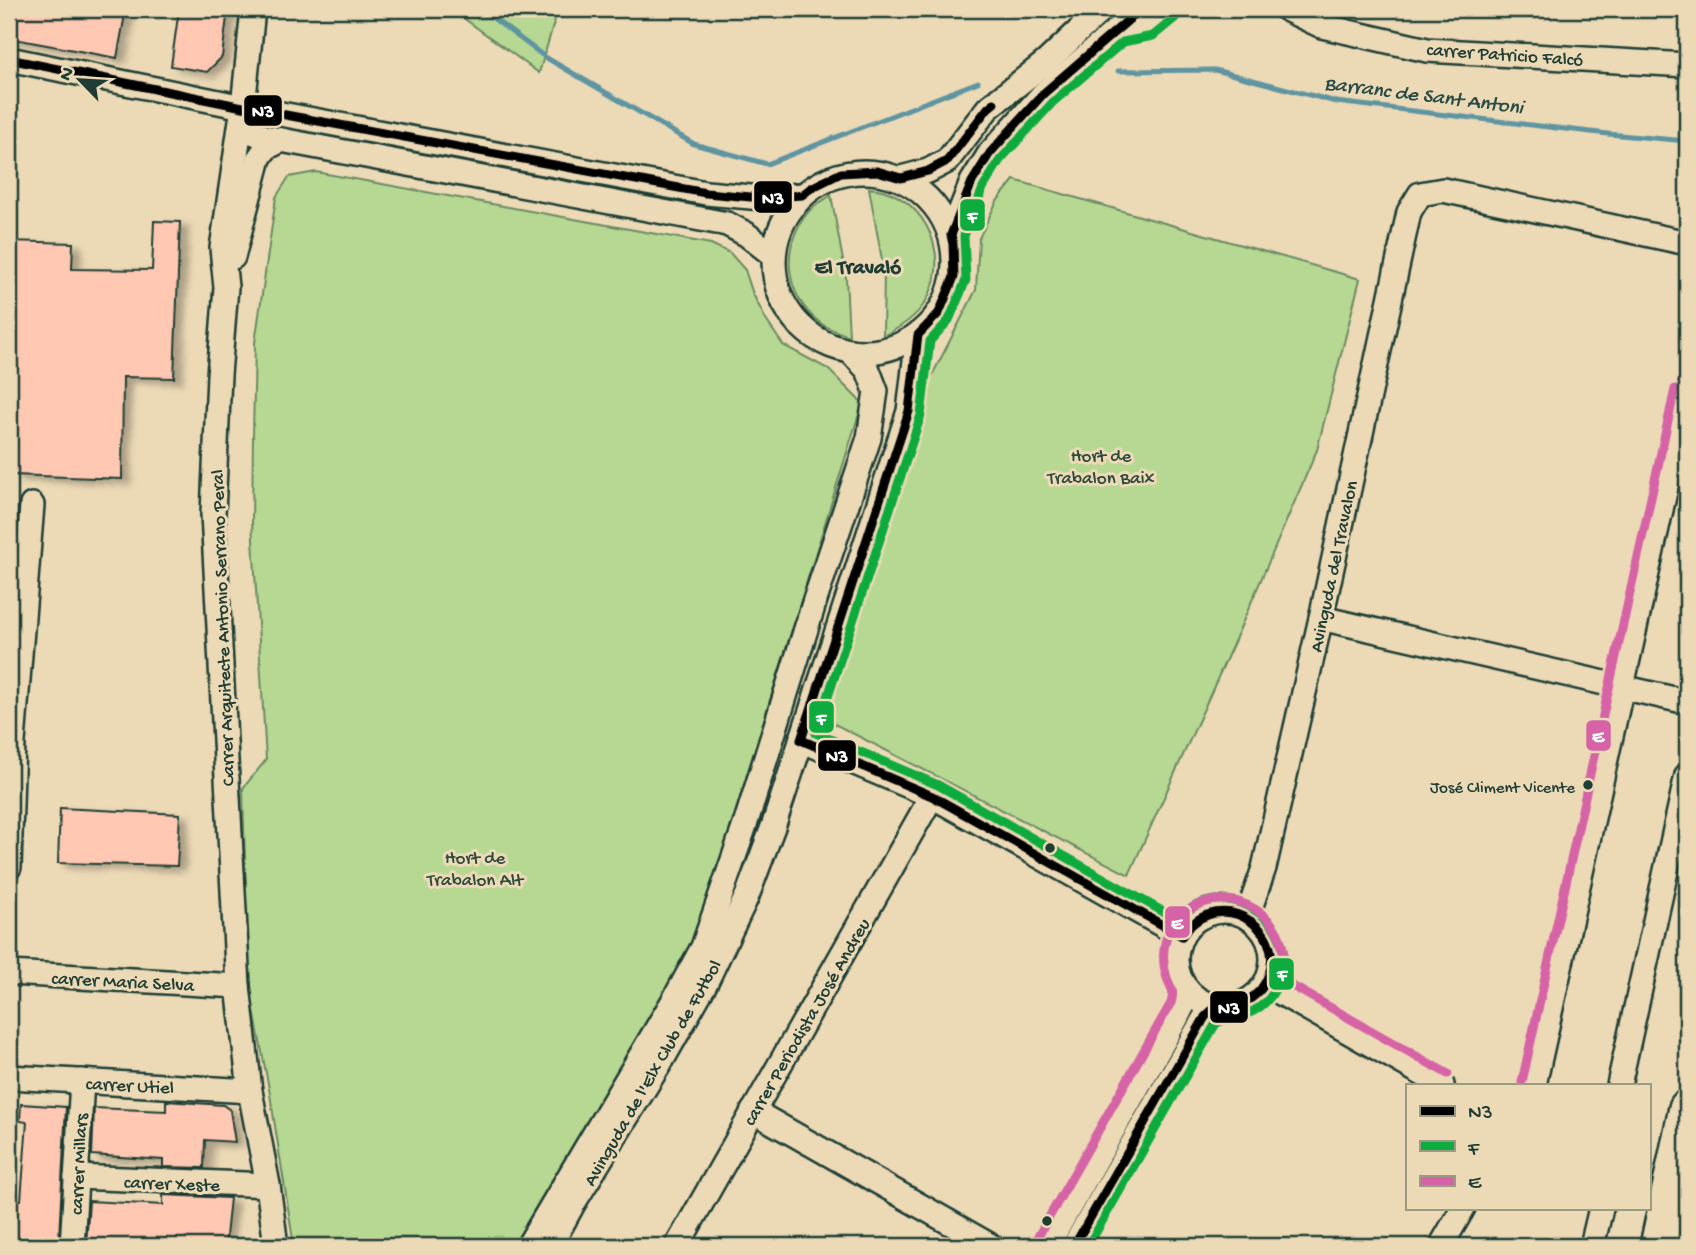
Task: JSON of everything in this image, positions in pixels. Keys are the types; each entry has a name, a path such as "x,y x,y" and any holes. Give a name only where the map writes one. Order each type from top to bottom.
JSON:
{"highway":[{"path":"1658,1246 1687,1108"}],"street":[{"name":"Carrer Arquitecte Antonio Serrano Peral","path":"253,9 242,116 222,248 226,287 212,514 238,986 250,1091 268,1185 276,1246"},
{"path":"901,178 928,171 947,161 988,108 1046,62 1102,9"},
{"path":"951,235 972,183 990,153 1044,93 1141,9"},
{"path":"1118,30 1148,25 1167,9"},
{"name":"carrer Patricio Falcó","path":"1286,9 1322,26 1427,50 1687,65"},
{"path":"9,59 242,116 706,193 762,198 802,195"},
{"path":"242,116 252,132 265,137 727,224 746,234 773,255"},
{"path":"226,287 259,158 266,148 282,140"},
{"path":"877,172 901,178 931,200 942,216 953,244 954,277 939,313 918,335 893,348 851,352 835,349 806,332 784,307 774,280 775,241 791,208 802,195 841,173 877,172"},
{"name":"Avinguda del Travalon","path":"1247,917 1264,868 1409,212 1420,194 1443,190 1687,243"},
{"name":"Avinguda de l'Elx Club de Futbol","path":"550,1246 705,984 747,896 774,824 909,411 918,335"},
{"name":"Avinguda de l'Elx Club de Futbol","path":"528,1246 703,947 746,822 869,438 876,391 868,370 851,352"},
{"path":"1534,1084 1687,391"},
{"path":"9,867 13,742 32,505"},
{"path":"1321,618 1687,702"},
{"path":"801,740 932,796 1182,936"},
{"path":"1619,1084 1687,775"},
{"name":"carrer Periodista José Andreu","path":"677,1246 932,796"},
{"path":"1227,911 1247,917 1262,930 1270,946 1272,965 1265,984 1254,997 1242,1004 1226,1008 1196,999 1178,976 1175,960 1182,936 1192,923 1205,915 1227,911"},
{"name":"carrer Maria Selva","path":"9,973 238,986"},
{"path":"1265,984 1440,1084"},
{"path":"1047,1246 1177,1019 1184,1003 1186,989"},
{"path":"1073,1246 1205,1017 1216,1007"},
{"name":"carrer Utiel","path":"9,1077 250,1091"},
{"name":"carrer Millars","path":"72,1246 82,1081"},
{"path":"753,1111 991,1246"},
{"name":"carrer Xeste","path":"76,1177 268,1185"},
{"path":"1441,1246 1462,1210"},
{"path":"1592,1246 1601,1210"}],"green space":[{"path":"451,9 558,9 539,73"},
{"name":"Hort de Trabalon Alt","path":"316,172 711,244 730,253 745,270 766,320 783,345 828,369 863,401 694,945 515,1246 294,1246 270,1094 248,979 243,788 266,760 252,522 255,343 276,197 289,177"},
{"name":"Hort de Trabalon Baix","path":"1014,180 1360,279 1317,450 1129,875 815,714 924,391 976,290 979,238 997,201"},
{"path":"869,188 885,191 912,207 930,232 936,262 935,278 922,307 904,324 883,336 884,271"},
{"path":"831,195 846,277 849,336 826,327 807,311 793,284 790,269 793,238 800,224 809,211"}],"building":[{"path":"9,9 126,9 117,58 9,38"},
{"path":"179,9 228,9 222,57 207,72 171,66"},
{"path":"154,221 180,222 174,378 123,377 122,479 13,475 14,436 9,436 9,241 73,243 72,269 152,270"},
{"path":"60,808 180,814 177,866 58,863"},
{"path":"166,1101 223,1105 230,1110 235,1142 205,1140 204,1168 163,1167 163,1160 92,1155 94,1108 166,1111"},
{"path":"21,1104 66,1107 59,1237 51,1237 50,1246 13,1246 17,1200 21,1200 27,1122 20,1121"},
{"path":"163,1195 230,1198 225,1246 86,1246 89,1201 163,1205"}],"waterway":[{"name":"Barranc de Sant Antoni","path":"481,9 545,57 694,144 767,164 978,82"},
{"name":"Barranc de Sant Antoni","path":"1118,71 1215,70 1336,102 1687,141"}],"transit line":[{"name":"N3","path":"1074,1246 1205,1017 1215,1008 1246,1001 1261,989 1270,969 1271,950 1263,934 1251,921 1234,914 1216,913 1198,920 1182,936 932,796 801,740 909,411 918,335 939,313 954,277 951,235 972,182 990,153 1044,93 1141,9"},
{"name":"F","path":"1088,1246 1215,1025 1254,1010 1271,996 1282,972 1283,949 1275,929 1260,913 1240,903 1219,900 1197,905 1178,920 938,785 816,733 921,415 930,341 949,320 966,280 964,236 983,188 1000,160 1053,102 1123,42 1153,36 1175,18"},
{"name":"N3","path":"9,59 243,107 706,193 762,198 802,195 841,173 877,171 901,178 928,171 947,161 994,103"},
{"name":"E","path":"1522,1082 1675,389"},
{"name":"E","path":"1036,1240 1171,1003 1173,992 1165,972 1164,960 1165,941 1170,930 1187,911 1206,902 1228,900 1248,905 1265,917 1278,934 1283,955 1280,979 1448,1074"}],"place":[{"name":"José Climent Vicente","path":"1588,785"}],"district":[{"name":"El Travaló","path":"858,266"}]}
